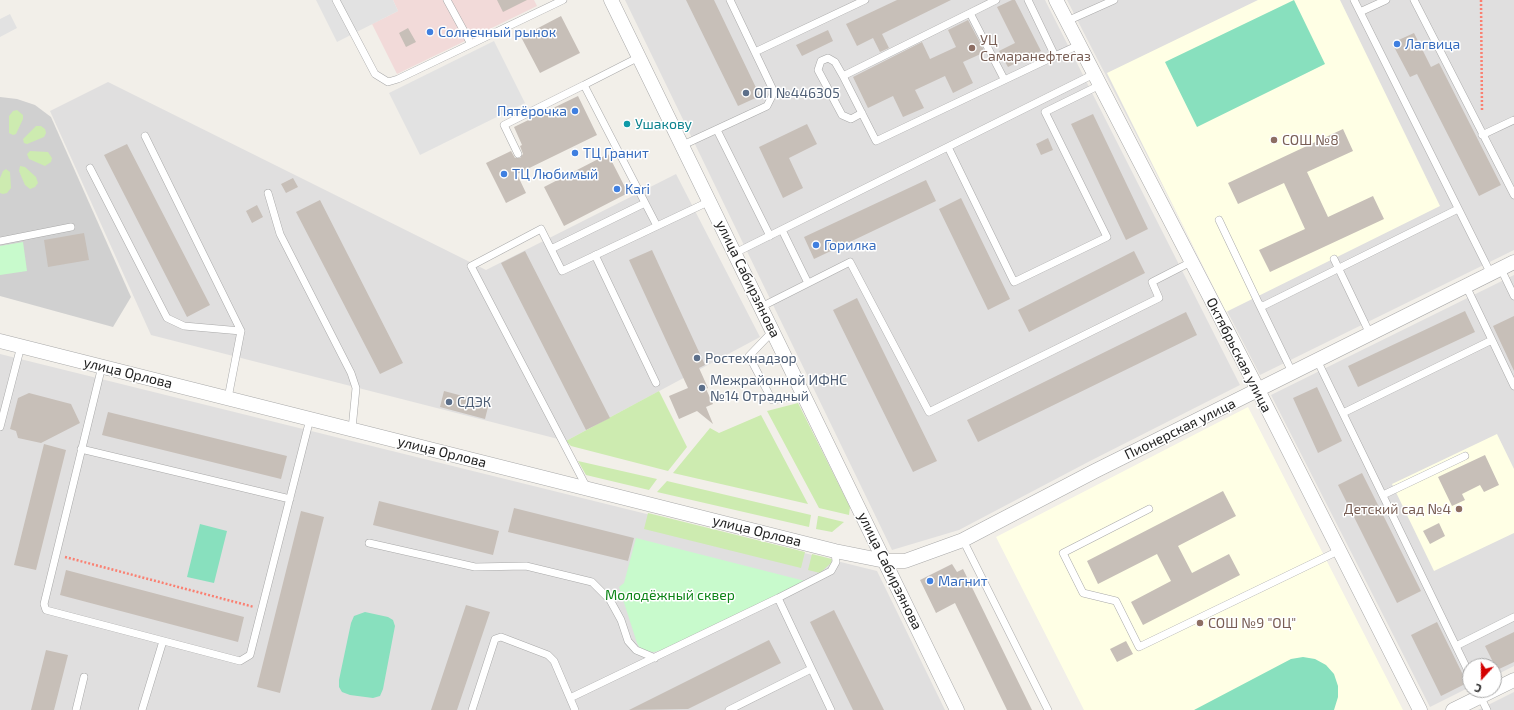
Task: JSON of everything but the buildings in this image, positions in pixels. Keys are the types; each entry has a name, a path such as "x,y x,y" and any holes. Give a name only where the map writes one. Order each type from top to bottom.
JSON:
{"street":[{"name":"улица Сабирзянова","path":"611,0 683,145 957,710"},
{"name":"Октябрьская улица","path":"1056,0 1258,390 1420,710"},
{"name":"Пионерская улица","path":"885,561 905,561 964,540 1095,471 1514,262"},
{"name":"улица Орлова","path":"0,341 835,551 885,561"},
{"path":"1502,685 1514,680"},
{"path":"1453,710 1472,698"}],"lane":[{"path":"336,0 375,74 382,80 388,82 398,79 563,0"},
{"path":"447,0 470,44"},
{"path":"683,145 766,106 774,92 730,0"},
{"path":"755,52 865,0"},
{"path":"843,76 996,0"},
{"path":"1028,0 1055,56"},
{"path":"1067,21 1114,0"},
{"path":"1354,0 1458,209 1496,271 1514,296"},
{"path":"1360,12 1386,0"},
{"path":"1414,0 1514,195"},
{"path":"970,13 1004,79"},
{"path":"862,113 851,119 842,115 818,70 821,61 828,58 835,62 843,76 862,113 876,141 1079,44"},
{"path":"518,154 504,125 639,57"},
{"path":"948,147 1014,282 1107,237 1045,112 1097,79"},
{"path":"735,253 948,147 1097,79"},
{"path":"584,85 657,226"},
{"path":"1482,135 1514,120"},
{"path":"717,130 770,236"},
{"path":"145,136 241,331 228,398"},
{"path":"90,168 167,318 184,326 241,331"},
{"path":"268,193 280,234 351,373 356,388 352,429"},
{"path":"587,489 471,266 541,229 562,271 710,201"},
{"path":"551,250 644,203"},
{"path":"1259,304 1264,306 1458,209"},
{"path":"1219,220 1292,372"},
{"path":"0,241 71,227"},
{"path":"782,230 808,283"},
{"path":"595,255 656,383"},
{"path":"1334,259 1370,334"},
{"path":"761,307 850,262 929,412 1159,298 1152,282 1191,262"},
{"path":"1466,286 1514,386"},
{"path":"773,330 750,356 772,400 804,395"},
{"path":"1343,413 1492,340"},
{"path":"0,427 21,346"},
{"path":"1317,360 1462,659"},
{"path":"102,366 44,604 46,610 240,661 250,655 310,419"},
{"path":"81,449 290,498"},
{"path":"1383,495 1465,456"},
{"path":"1149,509 1063,553 1083,593 1116,602 1138,647 1338,550"},
{"path":"964,540 1048,710"},
{"path":"369,543 475,567 526,566 592,582 610,600 621,620 628,641 636,650 655,658"},
{"path":"570,698 655,658 831,571 836,562 835,551"},
{"path":"778,598 831,710"},
{"path":"1456,646 1514,617"},
{"path":"472,710 495,639 502,637 548,655 554,661 575,710"},
{"path":"142,710 163,641"},
{"path":"729,710 811,669"},
{"path":"76,710 84,677"},
{"path":"1481,698 1486,710"}],"path":[{"path":"1481,0 1482,111"},
{"path":"56,554 262,609"}],"shaded area":[{"path":"316,0 393,0 398,11 337,42"},
{"name":"Солнечный рынок","path":"393,0 534,0 537,6 397,74 372,24 398,11"},
{"path":"625,0 1045,0 1240,385 1090,461 959,530 892,550"},
{"path":"1067,0 1514,0 1514,250 1260,375"},
{"name":"СОШ №8","path":"1258,0 1340,0 1440,206 1226,312 1107,73"},
{"path":"10,14 17,28 0,37 0,19"},
{"path":"494,41 525,103 420,155 389,93"},
{"path":"108,82 486,270 676,174 760,337 566,441 151,335 50,111"},
{"path":"0,97 17,99 35,105 51,117 131,297 113,327 0,296"},
{"path":"1514,275 1514,666 1502,672 1502,658 1462,658 1462,691 1430,707 1271,395"},
{"path":"0,354 877,571 945,710 0,710"},
{"name":"СОШ №9 \"ОЦ\"","path":"1248,407 1403,710 1084,710 996,537"},
{"name":"Детский сад №4","path":"1497,434 1514,469 1514,533 1434,571 1392,484"},
{"path":"1514,692 1514,710 1478,710"}],"green space":[{"path":"1294,0 1325,64 1197,127 1165,62"},
{"path":"17,110 23,115 23,119 16,134 13,135 9,133 9,116 13,111"},
{"path":"36,126 41,126 45,129 46,133 44,137 27,144 24,143 23,139"},
{"path":"30,151 48,152 52,158 51,162 45,166 29,159 27,154"},
{"path":"20,166 25,167 36,177 38,183 35,187 30,189 25,185 19,171"},
{"path":"6,169 10,172 11,188 7,193 3,194 0,193 0,178 3,171"},
{"path":"23,242 27,271 0,275 0,246"},
{"path":"659,391 687,447 668,471 571,446 566,441"},
{"path":"798,403 850,507 849,515 819,508 767,411"},
{"path":"761,415 808,504 673,473 710,428 719,433"},
{"path":"578,461 657,479 649,490 586,475"},
{"path":"667,481 811,515 809,527 657,492"},
{"path":"648,513 805,552 801,568 644,529"},
{"path":"818,516 844,522 832,532 816,529"},
{"path":"200,524 227,531 214,583 187,577"},
{"name":"Молодёжный сквер","path":"636,538 805,581 665,649 654,652 646,651 640,648 637,643 619,587 624,583"},
{"path":"812,554 832,559 831,563 820,573 808,570"},
{"path":"365,612 388,617 393,620 395,626 383,689 380,696 373,698 350,695 342,692 339,687 339,680 351,623 354,616"},
{"path":"1303,657 1315,659 1326,665 1334,674 1338,686 1338,697 1334,710 1194,710 1291,659"}],"place":[{"name":"Солнечный рынок","path":"430,32"},
{"name":"Лагвица","path":"1397,44"},
{"name":"УЦ Самаранефтегаз","path":"972,48"},
{"name":"ОП №446305","path":"746,93"},
{"name":"Пятёрочка","path":"575,111"},
{"name":"Ушакову","path":"627,124"},
{"name":"СОШ №8","path":"1274,140"},
{"name":"ТЦ Гранит","path":"575,153"},
{"name":"ТЦ Любимый","path":"504,174"},
{"name":"Kari","path":"617,189"},
{"name":"Горилка","path":"816,245"},
{"name":"Ростехнадзор","path":"697,358"},
{"name":"Межрайонной ИФНС №14 Отрадный","path":"702,388"},
{"name":"СДЭК","path":"449,402"},
{"name":"Детский сад №4","path":"1459,509"},
{"name":"Магнит","path":"930,581"},
{"name":"СОШ №9 \"ОЦ\"","path":"1200,623"}]}
